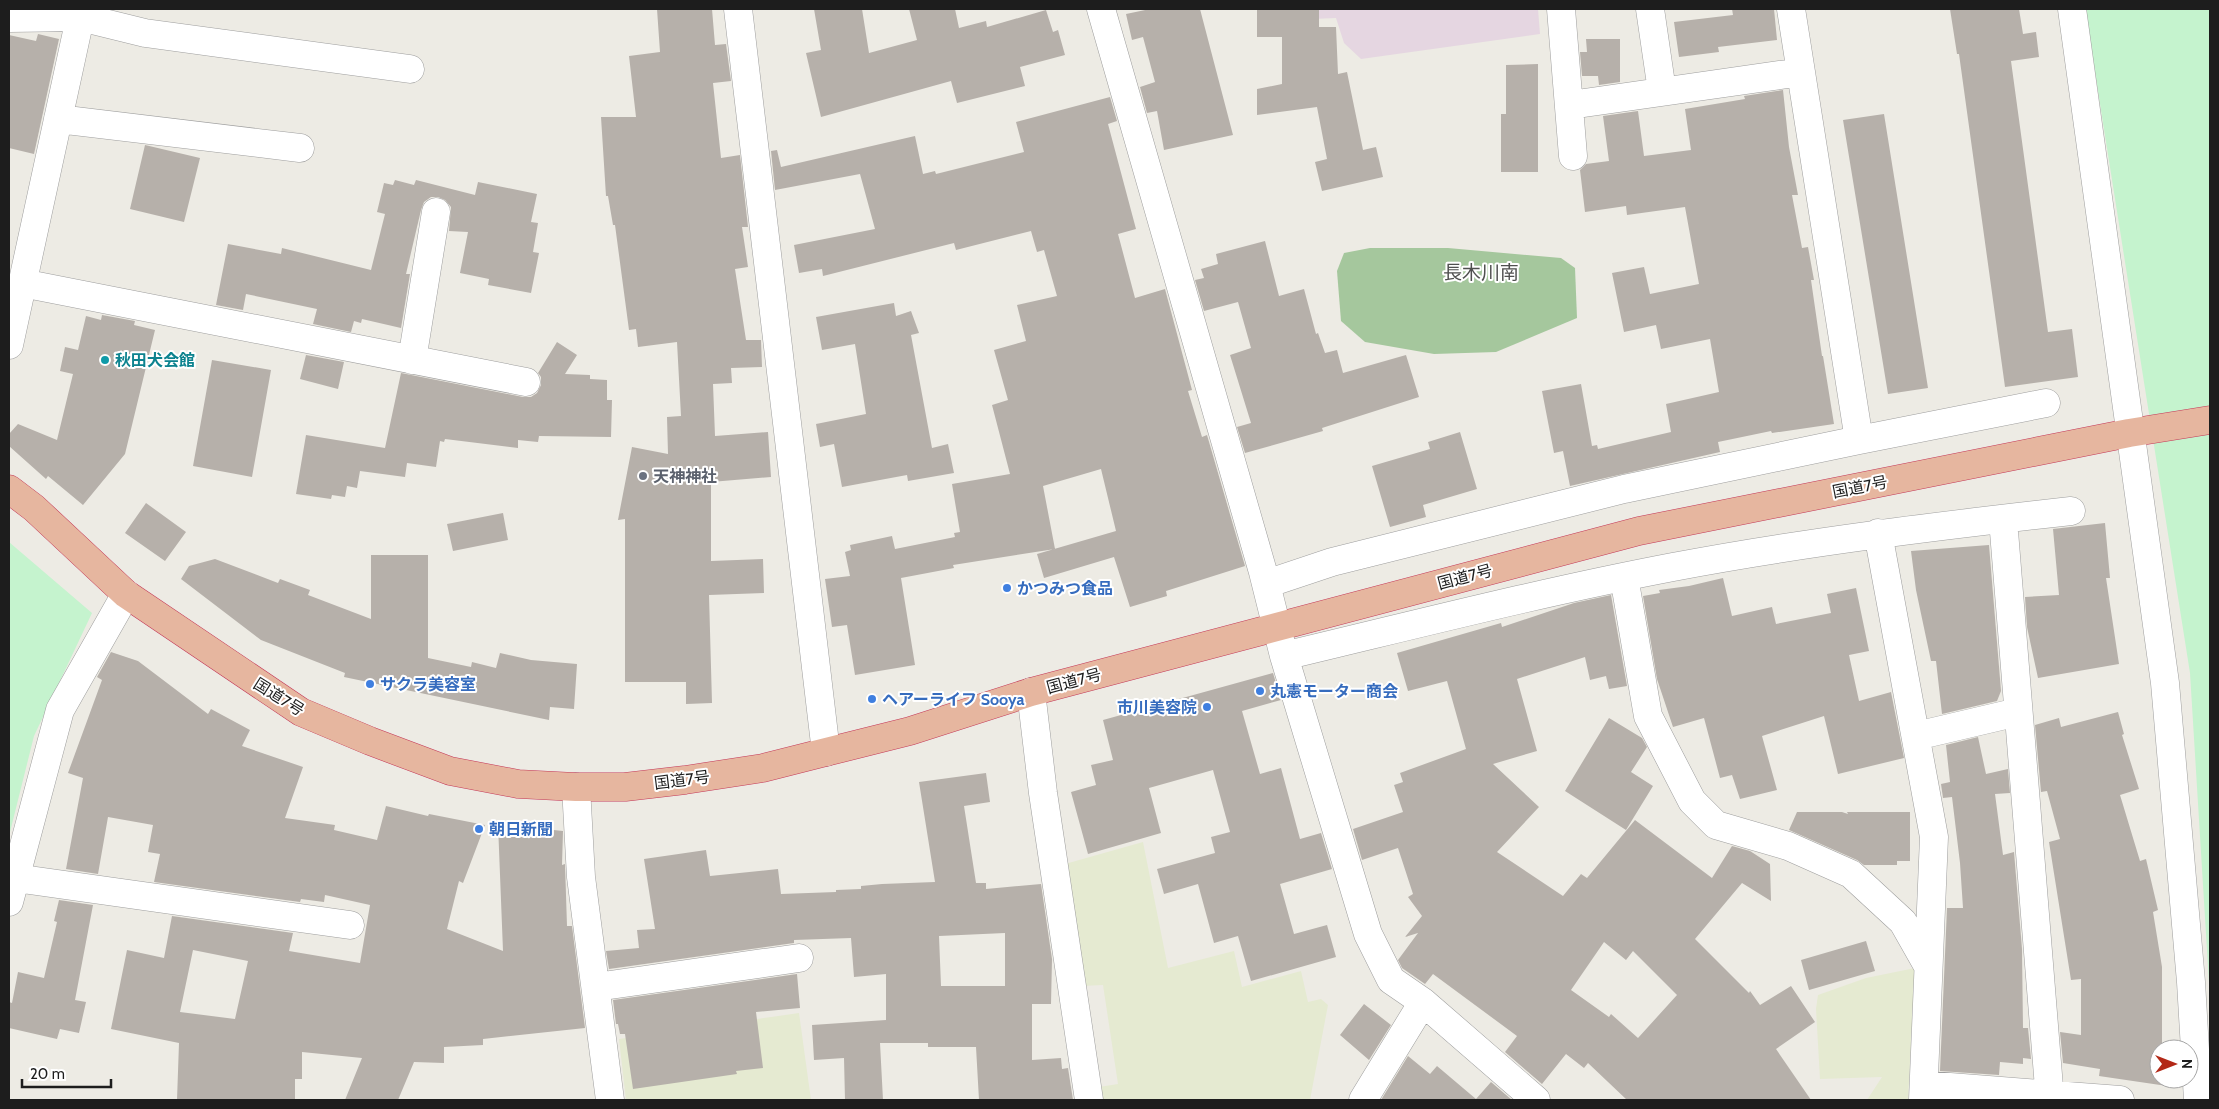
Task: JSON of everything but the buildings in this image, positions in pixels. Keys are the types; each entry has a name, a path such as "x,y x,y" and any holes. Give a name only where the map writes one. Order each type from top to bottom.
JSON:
{"highway":[{"name":"国道7号","path":"9,490 34,508 126,594 301,712 370,741 450,771 518,784 576,787 625,786 685,780 763,768 910,731 1031,692 1639,531 2129,433 2210,420"}],"street":[{"path":"738,9 826,752"},
{"path":"1101,9 1266,584 1284,656 1368,934 1390,980 1423,1002 1536,1100"},
{"path":"1561,9 1570,105 1572,156"},
{"path":"1650,9 1662,91"},
{"path":"1791,9 1859,440"},
{"path":"2072,9 2129,433 2166,683 2191,982 2198,1100"},
{"path":"9,345 81,13"},
{"path":"9,18 81,13 145,33 410,69"},
{"path":"1570,105 1800,72"},
{"path":"58,119 300,148"},
{"path":"412,360 436,212"},
{"path":"22,283 526,382"},
{"path":"1266,584 1332,562 1624,489 2046,403"},
{"path":"1284,656 1520,598 1624,577 1878,533 2071,511"},
{"path":"2003,519 2050,1097"},
{"path":"1878,533 1934,837 1923,1092 2120,1100"},
{"path":"1624,577 1648,716 1692,801 1716,825 1788,846 1851,874 1903,922 1928,966"},
{"path":"126,594 60,710 12,890 350,925"},
{"path":"1031,692 1043,793 1089,1100"},
{"path":"1916,736 2018,712"},
{"path":"576,787 582,876 610,1100"},
{"path":"596,988 799,958"},
{"path":"1363,1100 1423,1002"}],"shaded area":[{"path":"1261,9 1538,9 1540,34 1361,59 1344,43 1336,18 1263,21"}],"green space":[{"path":"2085,9 2210,9 2210,999 2190,673"},
{"path":"1370,248 1448,248 1561,258 1575,268 1577,318 1496,352 1434,354 1365,342 1341,321 1337,271 1344,253"},
{"path":"9,542 92,613 34,736 9,836"},
{"path":"1143,842 1168,968 1234,951 1242,987 1301,971 1308,1002 1321,999 1328,1005 1310,1100 1101,1100 1099,1087 1118,1084 1103,985 1082,986 1065,864"},
{"path":"1915,968 1908,1100 1867,1100 1882,1077 1820,1079 1816,1009 1818,995 1866,978"},
{"path":"799,1013 811,1100 626,1100 619,1039"}],"place":[{"name":"秋田犬会館","path":"105,360"},
{"name":"天神神社","path":"643,476"},
{"name":"かつみつ食品","path":"1007,588"},
{"name":"サクラ美容室","path":"370,684"},
{"name":"丸憲モーター商会","path":"1260,691"},
{"name":"ヘアーライフ Sooya","path":"872,699"},
{"name":"市川美容院","path":"1207,707"},
{"name":"朝日新聞","path":"479,829"}],"district":[{"name":"長木川南","path":"1481,272"}]}
